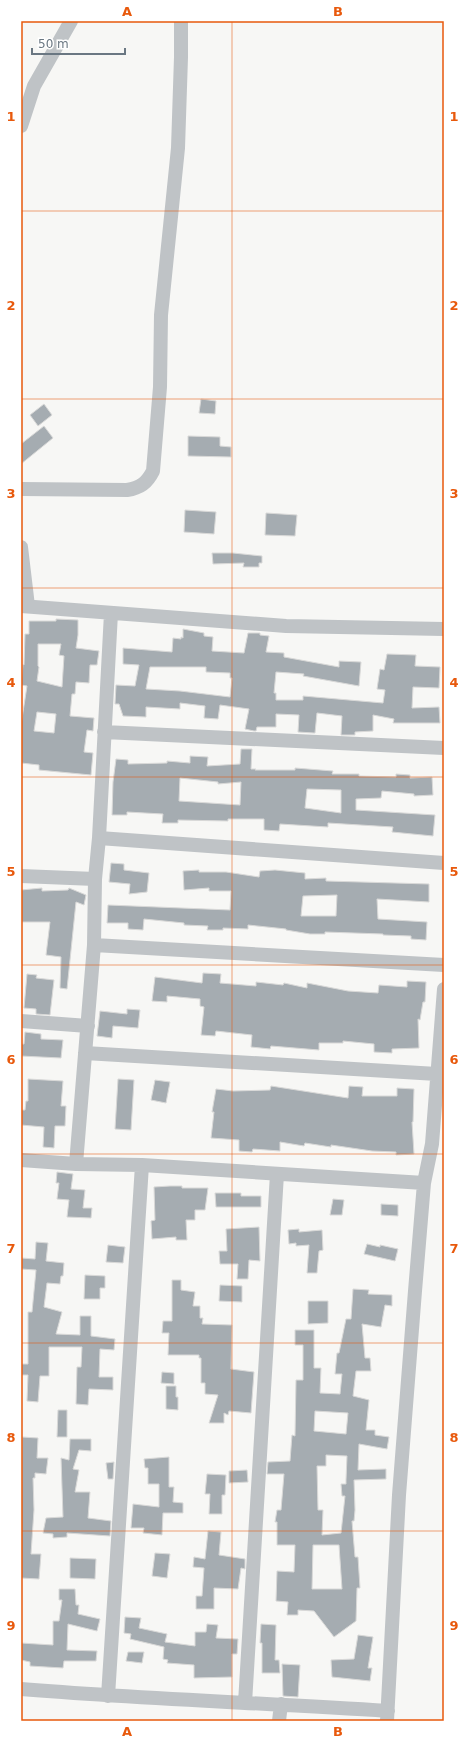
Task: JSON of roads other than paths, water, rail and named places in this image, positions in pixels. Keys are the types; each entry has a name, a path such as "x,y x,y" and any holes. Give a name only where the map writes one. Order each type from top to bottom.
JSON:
{"street":[{"path":"21,126 34,86 71,21"},
{"path":"21,489 127,490 138,488 148,482 153,471 160,387 161,315 178,148 181,21"},
{"path":"21,547 24,606 286,626 444,629"},
{"path":"76,1164 94,946 95,879 99,838 110,613"},
{"path":"104,732 444,748"},
{"path":"99,838 444,863"},
{"path":"21,876 95,879"},
{"path":"94,946 444,964"},
{"path":"21,1689 108,1696 281,1704 388,1716 399,1495 424,1183 432,1144 444,989"},
{"path":"21,1021 88,1026"},
{"path":"85,1053 437,1074"},
{"path":"21,1160 76,1164 142,1165 424,1183"},
{"path":"108,1696 142,1165"},
{"path":"245,1703 277,1174"},
{"path":"279,1721 281,1704"}]}
